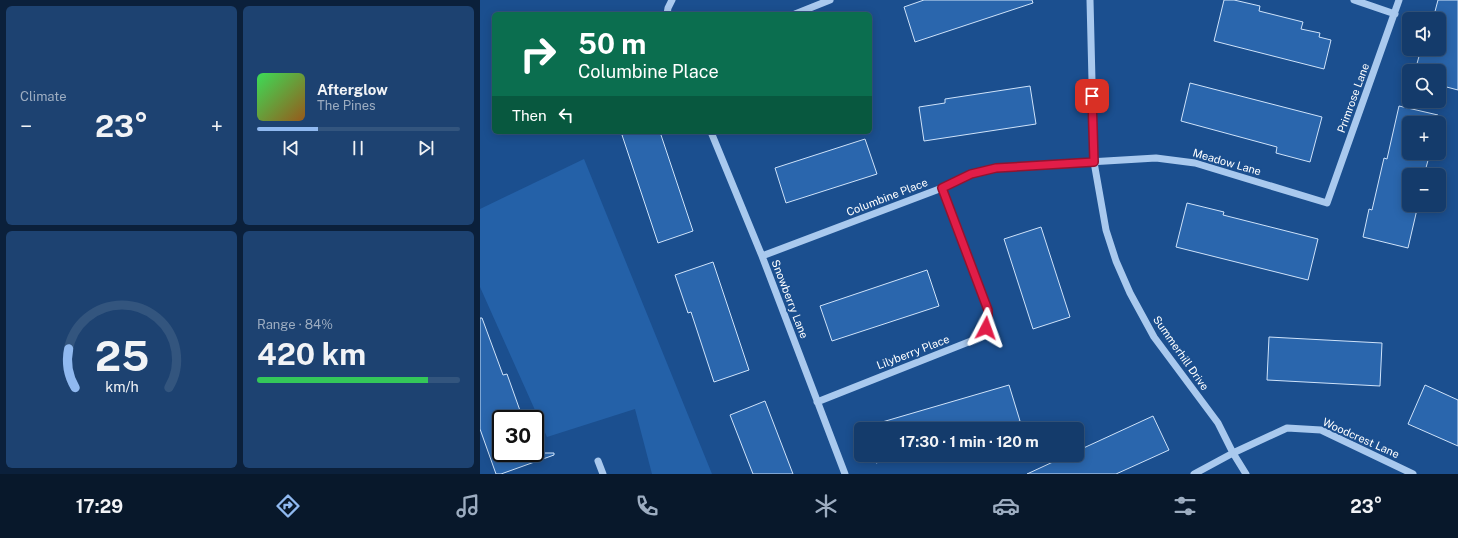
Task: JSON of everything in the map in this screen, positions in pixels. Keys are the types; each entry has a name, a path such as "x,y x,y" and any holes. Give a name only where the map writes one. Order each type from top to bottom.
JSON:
{"street":[{"path":"667,12 672,0"},
{"path":"800,12 830,0"},
{"name":"Summerhill Drive","path":"1090,0 1094,162 1106,230 1116,261 1130,293 1154,336 1218,423 1233,453 1246,474"},
{"path":"1354,0 1395,14"},
{"name":"Primrose Lane","path":"1327,203 1399,0"},
{"name":"Snowberry Lane","path":"712,134 762,256 845,474"},
{"name":"Meadow Lane","path":"1094,162 1156,158 1195,163 1327,203"},
{"name":"Columbine Place","path":"762,256 942,188 971,174 996,168 1094,162"},
{"name":"Lilyberry Place","path":"817,402 971,341 980,336 986,328 988,310 942,188"},
{"name":"Woodcrest Lane","path":"1194,474 1233,453 1287,428 1321,430 1404,472 1413,474"},
{"path":"598,461 604,474"}],"shaded area":[{"path":"584,159 712,474 652,474 635,409 547,437 544,430 544,410 535,410 480,287 480,209"}],"building":[{"path":"924,0 1032,0 1033,3 915,42 904,7"},
{"path":"1224,0 1234,0 1260,6 1259,11 1303,22 1301,29 1320,33 1319,37 1331,40 1324,69 1214,41"},
{"path":"1438,0 1458,0 1458,90 1446,87 1446,64 1417,64 1419,56 1446,56 1446,12 1435,12"},
{"path":"1190,83 1322,117 1310,162 1276,153 1277,147 1181,121"},
{"path":"1030,86 1036,124 924,141 919,107 945,103 945,99"},
{"path":"1399,106 1402,108 1438,115 1402,116 1402,160 1428,160 1426,168 1402,168 1402,212 1416,212 1408,248 1363,237 1369,209 1372,210 1384,158 1387,159"},
{"path":"661,134 693,231 658,243 622,135"},
{"path":"865,139 877,174 786,203 775,168"},
{"path":"1187,203 1224,212 1223,215 1318,239 1308,280 1176,247"},
{"path":"1041,227 1070,317 1033,329 1004,239"},
{"path":"713,262 749,370 714,382 691,312 688,313 675,275"},
{"path":"927,270 939,306 832,341 820,306"},
{"path":"480,318 482,318 503,375 507,374 520,410 492,410 492,462 534,462 501,474 496,474 480,429"},
{"path":"1269,337 1382,343 1380,386 1267,380"},
{"path":"1009,385 1020,421 1016,422 882,422"},
{"path":"1425,385 1458,400 1458,446 1408,424"},
{"path":"765,401 793,474 753,474 730,415"},
{"path":"1153,416 1169,450 1116,474 1027,474 1053,462 1084,462 1084,448"},
{"path":"544,453 554,453 554,455 544,459"}],"route":[{"path":"986,328 988,310 952,210 942,188 971,174 996,168 1039,164 1094,162 1092,96"}]}
